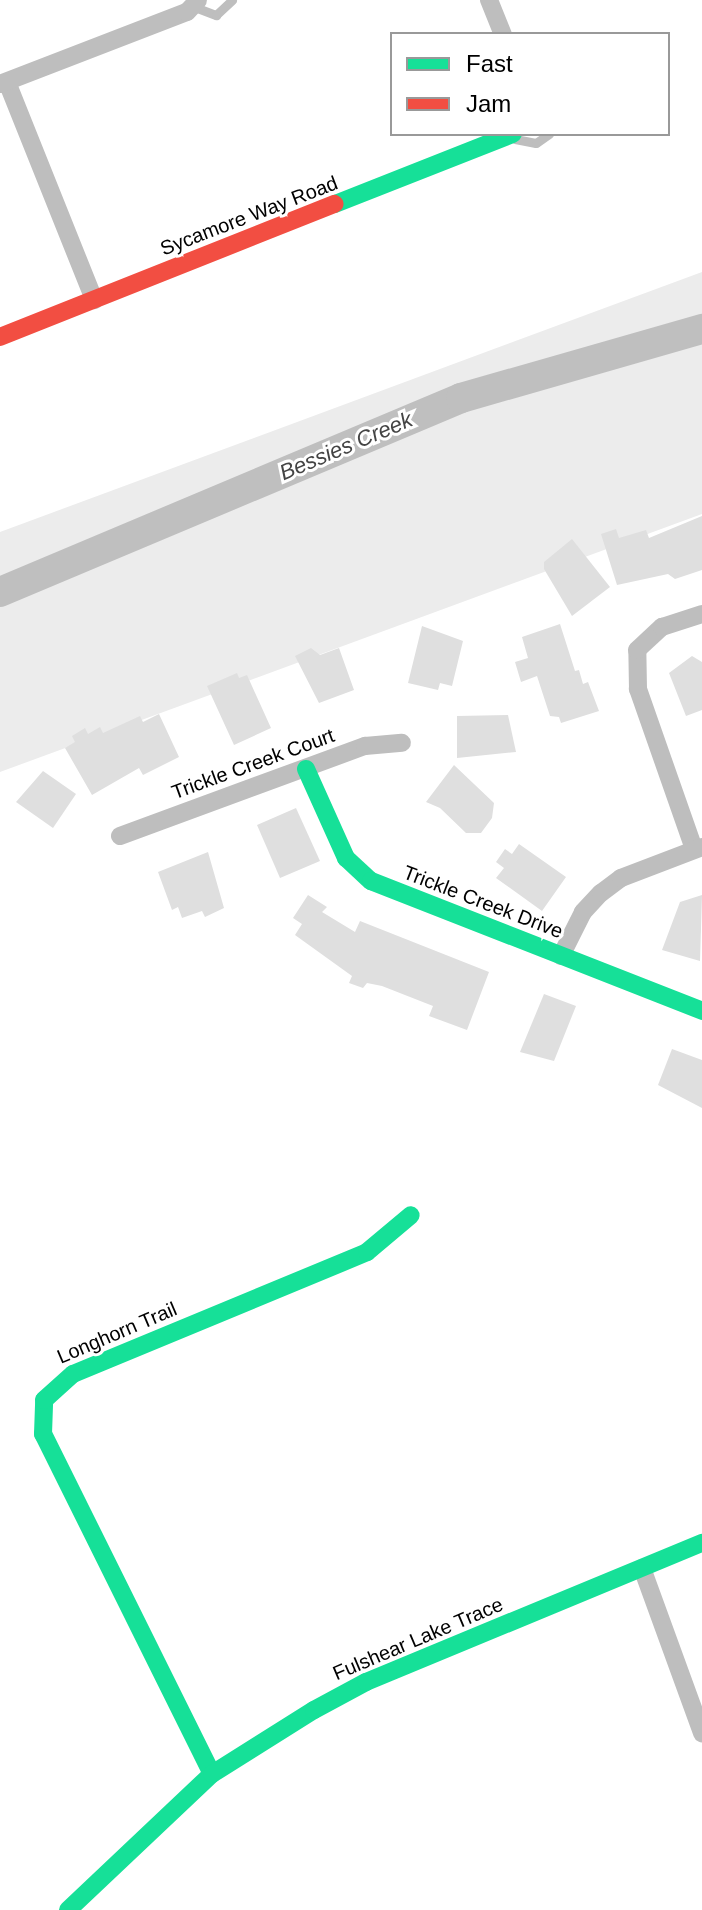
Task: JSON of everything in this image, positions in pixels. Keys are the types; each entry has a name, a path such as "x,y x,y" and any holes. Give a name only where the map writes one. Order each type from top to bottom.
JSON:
{"street":[{"path":"489,0 502,32"},
{"path":"94,300 3,83 195,3"},
{"name":"Sycamore Way Road","path":"0,337 510,136"},
{"path":"561,956 583,912 601,893 621,878 698,848 638,689 637,650 662,627 702,614"},
{"name":"Trickle Creek Court","path":"120,836 365,746 402,743"},
{"name":"Trickle Creek Drive","path":"306,769 337,841 358,871 388,889 702,1011"},
{"name":"Longhorn Trail","path":"212,1774 43,1434 44,1400 56,1384 73,1374 367,1252 411,1215"},
{"name":"Fulshear Lake Trace","path":"68,1910 142,1835 212,1774 366,1682 702,1543"},
{"path":"642,1568 702,1733"}],"lane":[{"path":"195,3 216,15 232,0"},
{"path":"510,136 536,143 546,136"}],"shaded area":[{"path":"702,272 702,514 0,772 0,532"}],"building":[{"path":"702,516 702,570 675,579 668,574 617,585 601,534 616,529 619,538 646,530 649,538"},
{"path":"572,539 610,587 572,616 544,569 544,562"},
{"path":"560,624 575,671 579,670 583,684 588,682 599,711 561,723 559,717 550,716 537,676 521,682 515,662 528,658 522,637"},
{"path":"422,626 463,641 452,686 440,683 438,690 408,683"},
{"path":"311,648 320,655 339,648 354,690 319,703 295,656"},
{"path":"692,656 702,662 702,710 686,716 669,673"},
{"path":"237,673 239,678 247,675 271,728 234,745 207,686"},
{"path":"159,714 179,757 143,775 139,768 92,795 65,748 75,742 72,736 85,728 88,734 100,727 103,733 140,716 143,722"},
{"path":"508,715 516,752 457,758 457,716"},
{"path":"454,765 494,803 492,818 481,833 466,833 440,808 426,802"},
{"path":"43,771 76,794 53,828 16,802"},
{"path":"296,808 320,861 280,878 257,825"},
{"path":"519,844 566,877 542,911 496,878 504,868 496,862 505,849 512,854"},
{"path":"208,852 224,908 205,917 202,911 182,918 178,907 172,910 158,872"},
{"path":"308,895 327,907 322,912 355,932 360,921 489,972 467,1030 429,1016 433,1006 382,986 367,983 363,988 349,983 352,976 295,935 302,924 293,918"},
{"path":"702,895 700,961 662,950 680,902"},
{"path":"544,994 576,1006 554,1061 520,1052"},
{"path":"672,1049 702,1060 702,1108 658,1085"}],"waterway":[{"name":"Bessies Creek","path":"0,592 461,398 702,329"}],"traffic: fast":[{"path":"335,204 508,136"},
{"path":"306,769 346,858 371,881 702,1011"},
{"path":"212,1774 43,1434 44,1400 73,1374 367,1252 411,1215"},
{"path":"68,1910 212,1774 314,1710 366,1682 702,1543"}],"traffic: jam":[{"path":"0,337 335,204"}]}
